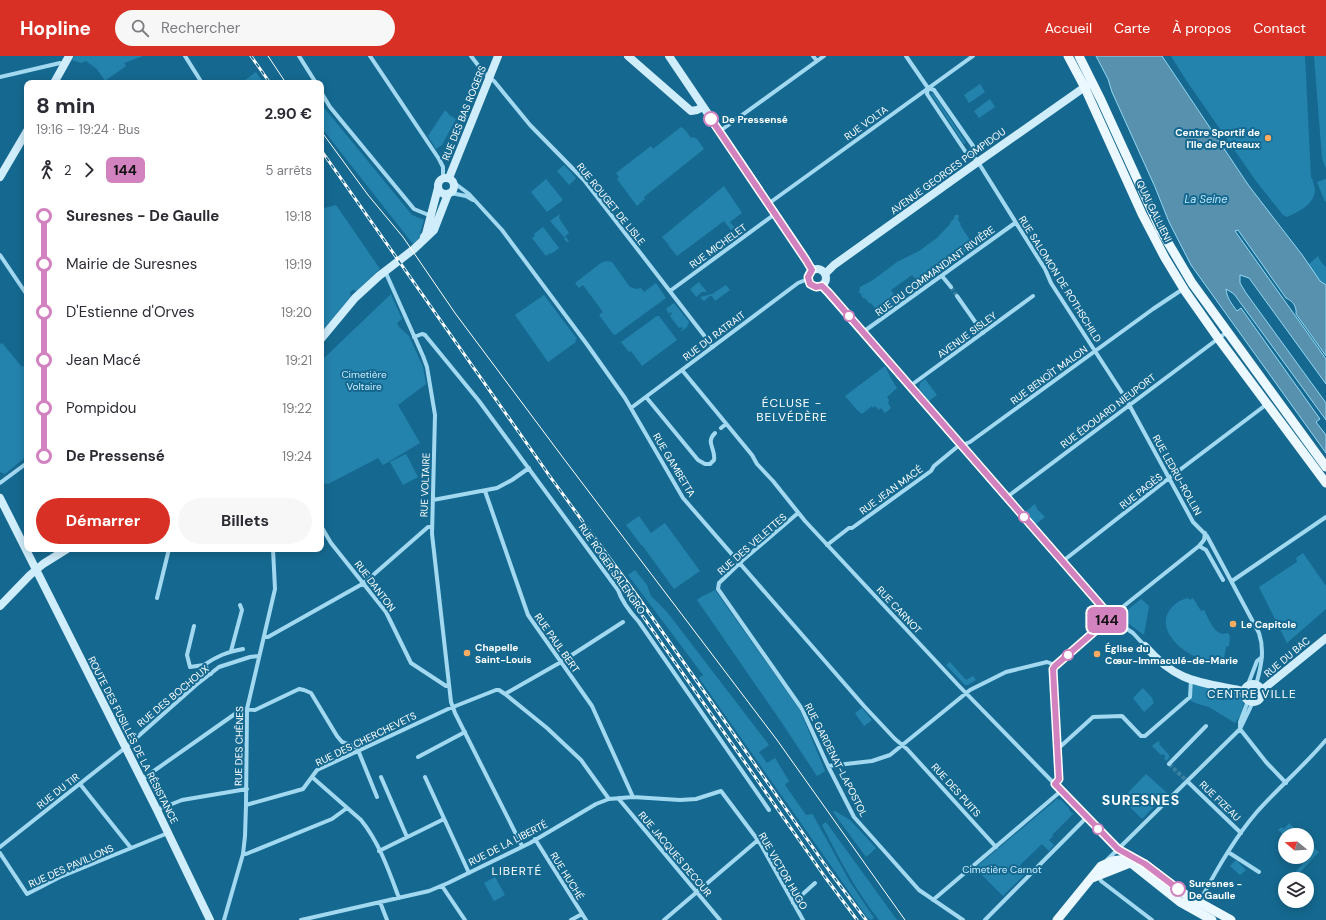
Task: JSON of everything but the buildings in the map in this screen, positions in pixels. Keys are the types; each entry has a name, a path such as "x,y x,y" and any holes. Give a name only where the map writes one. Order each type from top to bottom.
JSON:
{"main road":[{"path":"1068,56 1088,84"},
{"path":"1079,56 1088,84"},
{"name":"QUAI GALLIENI","path":"1088,84 1142,214 1185,292 1326,483"},
{"name":"QUAI GALLIENI","path":"1088,84 1160,229 1192,283 1326,467"},
{"path":"1057,920 1101,866 1112,861 1128,861 1143,863 1198,903 1231,920"},
{"path":"1090,879 1128,861"},
{"path":"1128,861 1199,916 1212,920"}],"street":[{"path":"56,80 69,56"},
{"path":"186,56 200,80"},
{"path":"299,56 314,80"},
{"path":"324,335 355,298 434,230 454,187 448,180 439,158 370,56"},
{"path":"471,56 489,77"},
{"name":"RUE DES BAS ROGERS","path":"448,180 498,56"},
{"path":"628,56 691,111 703,107"},
{"path":"669,56 812,270"},
{"path":"813,56 817,61"},
{"path":"719,131 824,56"},
{"path":"906,56 928,88 934,90 973,146 972,154 965,151 927,94 928,88"},
{"name":"RUE VOLTA","path":"768,204 973,56"},
{"path":"0,77 60,63 64,65"},
{"name":"RUE ROUGET DE LISLE","path":"489,77 496,83 530,125 584,180 713,347"},
{"name":"AVENUE GEORGES POMPIDOU","path":"825,274 834,265 1088,84"},
{"path":"324,97 330,107 414,209 431,216"},
{"path":"0,177 24,135"},
{"name":"RUE SALOMON DE ROTHSCHILD","path":"972,154 1045,269 1051,283 1129,405"},
{"path":"420,243 426,234 438,183 448,180"},
{"name":"RUE GAMBETTA","path":"448,180 469,194 502,230 613,379 683,498 864,706 895,739 903,745"},
{"path":"438,188 443,194 450,194"},
{"name":"RUE GAMBETTA","path":"450,194 471,199 486,211"},
{"name":"RUE MICHELET","path":"670,291 775,214"},
{"name":"RUE DU COMMANDANT RIVIÈRE","path":"863,332 1016,223"},
{"path":"0,255 24,291"},
{"path":"818,269 825,274 826,280 822,286 813,286 809,282 809,274 812,270 818,269"},
{"name":"RUE VOLTAIRE","path":"385,271 427,367 435,414 432,527 452,708 522,846"},
{"path":"942,276 951,288"},
{"name":"RUE DU RATRAIT","path":"631,408 798,283 808,279"},
{"path":"822,286 1109,614 1133,633 1166,667 1191,680 1246,689 1252,685 1259,688 1261,696 1259,700 1251,701 1245,697 1246,689 1257,661 1262,658"},
{"name":"RUE BENOÎT MALON","path":"961,445 970,442 1148,312 1180,292 1185,292"},
{"path":"957,296 983,333"},
{"name":"AVENUE SISLEY","path":"910,386 1033,296"},
{"path":"1218,338 1228,332"},
{"name":"RUE ROGER SALENGRO","path":"414,337 422,334 424,335 478,400 618,590 620,597 639,622 769,810"},
{"name":"RUE ÉDOUARD NIEUPORT","path":"1007,498 1218,338"},
{"name":"RUE CARNOT","path":"682,370 798,513 827,545 965,692 1118,849"},
{"path":"646,397 698,460 705,464 710,464 714,460 715,454 710,442 715,433"},
{"name":"RUE PAGÈS","path":"1063,561 1267,404"},
{"name":"RUE LEDRU-ROLLIN","path":"1129,405 1193,522 1205,533 1258,628 1262,640 1259,688"},
{"path":"721,428 726,424"},
{"name":"RUE JEAN MACÉ","path":"827,545 931,471 934,466 961,445"},
{"path":"0,483 24,465"},
{"path":"433,500 485,491 504,486 529,468"},
{"name":"RUE PAUL BERT","path":"485,491 528,615 592,706 633,796"},
{"name":"ROUTE DES FUSILLÉS DE LA RÉSISTANCE","path":"0,498 24,547"},
{"name":"RUE DES VELETTES","path":"718,587 719,583 798,513"},
{"path":"1232,581 1326,517"},
{"path":"264,637 268,637 364,583 428,527 432,527"},
{"name":"RUE DANTON","path":"324,531 331,543 386,612 411,663 446,686 449,685"},
{"path":"1055,784 1059,779 1053,669 1109,614 1199,546 1204,540 1205,533"},
{"path":"1199,546 1206,550 1223,580"},
{"name":"ROUTE DES FUSILLÉS DE LA RÉSISTANCE","path":"26,552 157,810 210,920"},
{"path":"0,606 35,570 62,552"},
{"path":"157,598 168,552"},
{"name":"RUE DES CHÊNES","path":"224,920 243,854 246,805 247,709 275,589 273,552"},
{"name":"RUE GARDENAT-LAPOSTOL","path":"718,587 802,709 828,766 857,821 919,890 963,920"},
{"path":"231,651 242,610 240,605"},
{"path":"609,798 585,765 572,752 547,728 505,694 561,662 623,622"},
{"path":"194,626 187,655 190,667 204,665 217,656 243,649"},
{"name":"RUE DU BAC","path":"1259,688 1325,639"},
{"name":"RUE DES BOCHOUX","path":"125,748 175,702 219,668 250,657 259,656"},
{"path":"828,766 872,761 890,755 965,692 1006,672 1048,662 1055,666"},
{"path":"204,665 211,674"},
{"path":"1058,746 1061,746 1093,717 1122,716 1141,736 1145,736 1190,697 1191,680"},
{"path":"142,780 242,710 255,710 295,690 304,690 311,693 342,742 359,750 377,797"},
{"name":"RUE DES CHERCHEVETS","path":"246,805 302,789 317,770 452,708 496,690 499,690 505,694"},
{"path":"1251,701 1240,722 1240,729 1266,762 1286,783"},
{"path":"1169,764 1206,726"},
{"path":"1101,866 1188,782 1240,729"},
{"path":"418,757 464,732"},
{"path":"1199,916 1198,903 1212,876 1241,833 1257,812 1315,754 1326,740"},
{"name":"RUE DES PUITS","path":"903,745 996,846"},
{"name":"RUE DU TIR","path":"0,847 125,748"},
{"path":"312,777 361,820 368,828 387,866 399,898"},
{"path":"381,777 407,838"},
{"path":"425,777 468,873"},
{"name":"RUE FIZEAU","path":"1188,782 1241,833"},
{"path":"80,784 131,848"},
{"path":"157,810 182,800 246,789"},
{"name":"RUE DE LA LIBERTÉ","path":"301,920 429,891 442,886 535,840 609,798 633,796 680,800 696,799 721,791"},
{"name":"RUE VICTOR HUGO","path":"721,791 758,840 803,920"},
{"path":"933,900 1061,791"},
{"name":"RUE JACQUES DECOUR","path":"618,798 720,920"},
{"path":"243,854 332,819 347,808"},
{"path":"986,920 1087,818"},
{"path":"379,851 444,819"},
{"name":"RUE DES PAVILLONS","path":"0,853 27,894 60,877 168,833"},
{"name":"RUE HUCHÉ","path":"535,840 586,920"},
{"path":"664,920 758,840"},
{"path":"1118,849 1128,861"},
{"path":"1118,849 1143,863"},
{"path":"1228,852 1259,872"},
{"path":"1099,876 1101,881 1152,920"},
{"path":"793,903 815,883"},
{"path":"442,886 465,920"},
{"path":"380,902 387,920"},
{"path":"571,920 582,914"}],"green space":[{"path":"74,56 143,56 124,63 126,66 106,80 104,80 97,69 86,61 81,63 72,60"},
{"name":"Centre Sportif de l'Ile de Puteaux","path":"1171,56 1305,56 1311,178 1315,190 1309,204 1287,217 1283,215 1256,181"},
{"path":"1314,56 1326,56 1326,169 1322,158"},
{"path":"256,72 261,80 245,80"},
{"path":"980,84 985,92 969,103 964,95"},
{"path":"933,93 966,143 964,144 931,94"},
{"path":"990,99 995,107 979,118 974,111"},
{"path":"324,108 412,215 424,220 420,233 422,235 413,244 324,131"},
{"path":"445,110 456,119 442,145 436,149 428,136"},
{"path":"681,127 691,138 693,137 697,139 704,149 644,197 645,199 637,206 617,179 619,177 616,173 651,146 653,149"},
{"path":"564,165 576,178 569,185 557,171"},
{"path":"546,179 563,200 547,212 531,192"},
{"path":"1326,179 1326,201 1325,202 1317,182"},
{"path":"724,186 742,213 730,222 735,228 731,230 724,221 677,256 668,245 669,243 668,244 662,237"},
{"path":"336,205 380,269 357,291 353,290 350,292 351,297 324,329 324,208"},
{"path":"560,214 559,218 569,233 565,236 569,241 567,242 550,221"},
{"path":"955,215 959,215 958,220 961,224 960,225 974,246 956,258 952,255 946,257 947,260 943,263 945,266 920,285 912,275 891,290 898,301 880,314 871,303 870,304 865,298 864,299 861,295 862,294 859,293 860,287 873,280 897,262 919,251 937,238 951,223 950,222 954,219"},
{"path":"543,227 559,248 546,256 532,238 535,236 534,234"},
{"path":"1318,256 1326,267 1326,285 1320,281 1308,265"},
{"path":"606,261 612,262 630,287 636,289 641,288 644,292 656,283 666,298 615,335 599,315 603,312 583,285 579,288 575,283 601,263"},
{"path":"699,282 707,292 702,292 696,297 690,289"},
{"path":"726,285 730,290 715,301 712,296 704,301 700,297 712,294"},
{"name":"Cimetière Voltaire","path":"391,294 402,319 397,323 399,327 409,336 423,367 426,384 398,405 420,443 383,465 378,458 328,484 324,483 324,358"},
{"path":"544,295 577,339 575,340 576,342 548,362 515,315"},
{"path":"674,303 689,322 687,327 682,331 682,327 679,328 670,316 672,313 671,312 669,314 666,309"},
{"path":"659,316 677,340 642,366 631,351 629,352 621,342"},
{"path":"2,343 22,367 24,366 24,458 5,474 0,472 0,344"},
{"path":"885,366 897,388 887,397 891,408 885,413 881,408 879,410 875,406 873,408 872,406 862,414 845,396"},
{"path":"925,379 937,395 929,401 919,389 920,383"},
{"path":"406,454 418,477 403,485 390,462"},
{"path":"1035,504 1037,509 1045,517 1036,524 1025,512"},
{"path":"639,516 651,533 665,523 700,571 674,589 626,525"},
{"path":"1303,553 1326,586 1326,609 1287,643 1259,587 1297,562 1296,558"},
{"path":"635,570 647,585 651,596 667,612 769,745 759,752 767,763 775,758 789,781 785,785 806,815 813,815 850,882 874,918 871,920 867,917 699,678 703,675 628,575"},
{"path":"715,590 800,710 825,771 817,776 697,600"},
{"path":"1188,598 1190,600 1193,598 1201,611 1204,610 1210,623 1219,633 1228,633 1230,636 1229,646 1226,647 1224,659 1212,657 1211,660 1202,659 1192,655 1175,642 1169,634 1166,625 1167,616 1172,607"},
{"path":"1141,599 1149,606 1144,635 1121,618 1121,615"},
{"path":"950,662 966,680 973,676 976,680 968,685 965,685 946,665"},
{"path":"1193,684 1239,695 1244,704 1240,716 1235,723 1209,707 1187,699 1192,694"},
{"path":"1143,688 1153,699 1152,700 1154,703 1144,712 1133,698"},
{"path":"862,708 872,720 864,726 855,713"},
{"path":"1158,741 1169,755 1169,758 1166,761 1164,758 1166,757 1163,754 1161,755 1152,746"},
{"path":"1146,774 1166,792 1166,794 1142,819 1122,799"},
{"name":"Cimetière Carnot","path":"1057,799 1061,800 1072,813 1074,813 1052,835 1053,836 1049,840 1054,845 1049,851 1042,844 1020,865 1027,872 1003,896 975,868"},
{"path":"835,811 850,820 876,848 866,857 833,812"},
{"path":"826,822 897,920 879,920 863,898 848,874 822,825"},
{"path":"1289,823 1294,828 1285,828"},
{"path":"1314,847 1319,852 1314,857"},
{"path":"1236,860 1246,870 1240,875 1230,866"},
{"path":"1303,864 1308,864 1300,872 1295,872"},
{"path":"495,877 505,895 494,901 484,883"}],"water":[{"name":"La Seine","path":"1096,56 1162,56 1249,186 1303,256 1320,281 1326,285 1326,356 1296,314 1294,304 1286,298 1238,230 1235,231 1326,359 1326,384 1249,278 1240,275 1240,283 1246,293 1326,403 1326,420 1234,294 1226,289 1228,298 1237,311 1241,308 1320,419 1316,422 1326,435 1326,453 1191,265 1169,222 1155,187 1112,92 1108,79"}],"tunnel":[{"path":"951,287 957,296"},
{"path":"1169,764 1188,782"}],"tram line":[{"path":"268,56 284,80"},
{"path":"324,135 368,195 403,237 455,313 777,740 905,920"}],"railway":[{"path":"251,56 268,80"},
{"path":"324,154 551,478 638,597 830,872 866,920"},
{"path":"607,565 825,877 857,920"}],"bus line":[{"name":"144","path":"711,119 812,270 808,277 810,284 816,287 822,286 829,293 1111,617 1053,669 1059,779 1055,784 1118,849 1145,864 1178,889"}],"place":[{"name":"De Pressensé","path":"711,119"},
{"name":"Centre Sportif de l'Ile de Puteaux","path":"1268,138"},
{"name":"Le Capitole","path":"1233,624"},
{"name":"Chapelle Saint-Louis","path":"467,653"},
{"name":"Église du Cœur-Immaculé-de-Marie","path":"1097,654"},
{"name":"Suresnes - De Gaulle","path":"1178,889"}],"district":[{"name":"ÉCLUSE - BELVÉDÈRE","path":"792,410"},
{"name":"CENTRE VILLE","path":"1252,694"},
{"name":"SURESNES","path":"1141,800"},
{"name":"LIBERTÉ","path":"517,871"}]}
